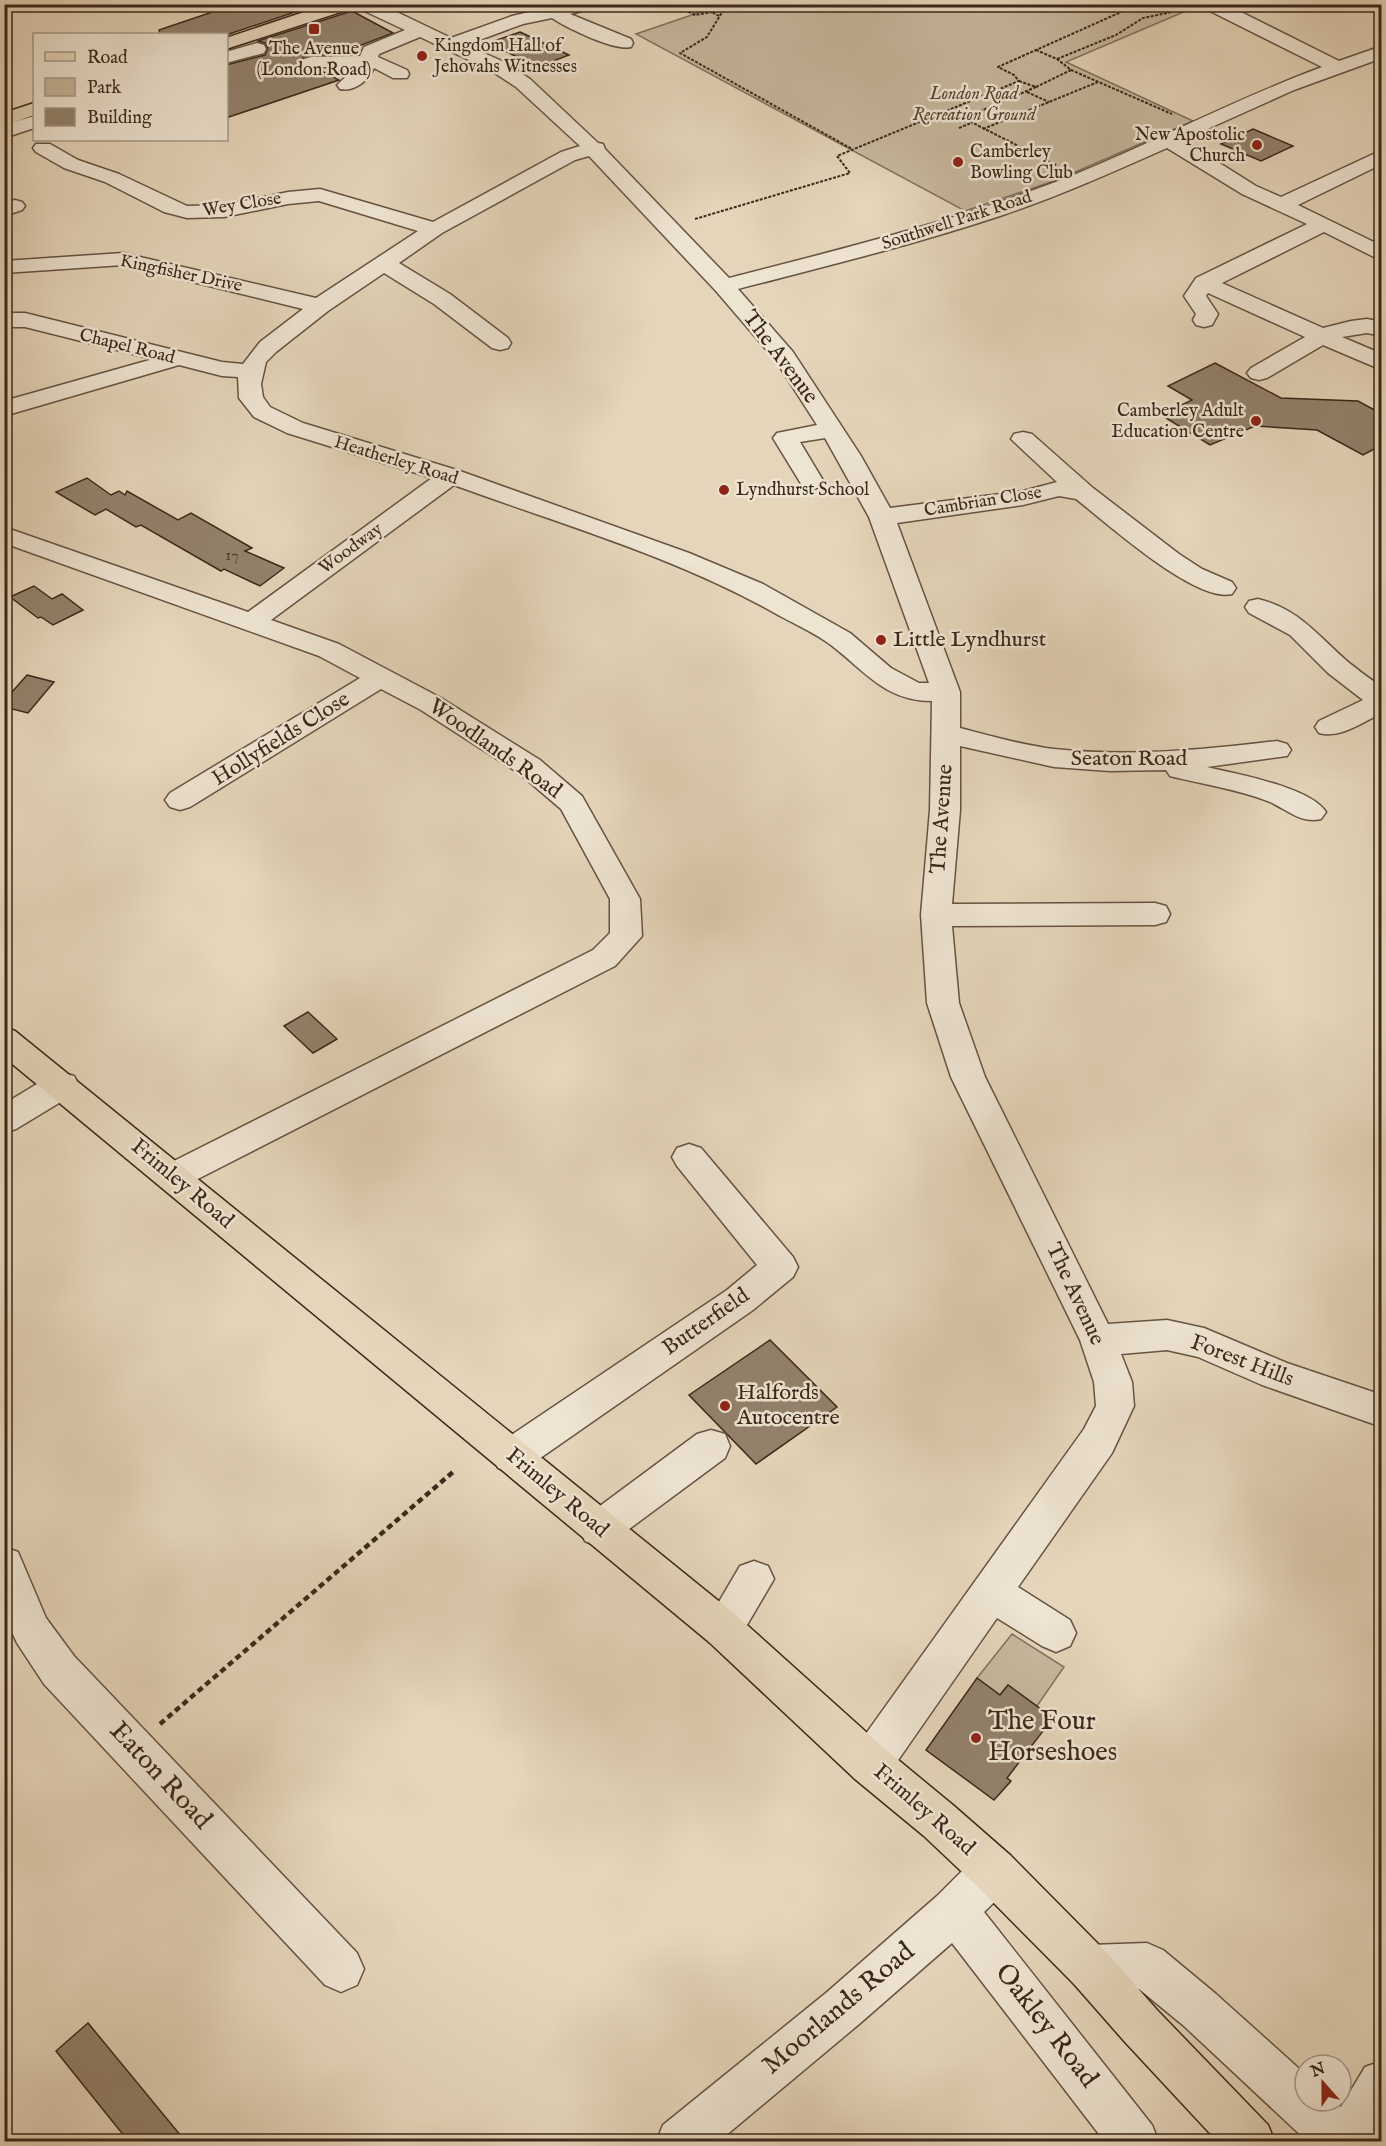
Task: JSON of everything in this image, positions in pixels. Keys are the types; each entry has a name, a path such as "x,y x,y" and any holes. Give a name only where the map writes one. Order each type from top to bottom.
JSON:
{"main road":[{"path":"228,43 347,4"},
{"path":"4,120 33,109"},
{"name":"Frimley Road","path":"4,1039 174,1176 723,1629 870,1764 939,1821 994,1871 1090,1968 1141,2026 1251,2142"}],"street":[{"name":"The Avenue","path":"364,4 497,66 523,83 596,148 724,286 785,357 832,429 882,517 946,692 945,810 936,915 943,1003 969,1077 1098,1340 1113,1382 1115,1406 1098,1441 870,1764"},
{"path":"451,44 518,20 588,4"},
{"path":"1213,5 1346,64 1382,74"},
{"path":"502,9 518,20"},
{"path":"554,11 569,21 624,43"},
{"path":"347,85 363,72 371,51 421,30"},
{"path":"228,57 257,49"},
{"name":"Southwell Park Road","path":"724,286 970,219 1084,178 1167,130 1382,51"},
{"path":"312,63 366,61 378,63 400,74"},
{"path":"4,132 33,122"},
{"path":"1167,130 1181,146 1220,174 1382,255"},
{"path":"251,371 268,348 320,306 435,229 568,156 596,148"},
{"name":"Wey Close","path":"44,156 112,178 171,208 187,212 224,211 288,198 320,195 435,229"},
{"path":"1281,205 1382,156"},
{"path":"1204,320 1206,314 1195,296 1204,283 1324,224"},
{"name":"Kingfisher Drive","path":"4,267 31,267 123,259 320,306"},
{"path":"384,263 442,299 500,343"},
{"path":"1184,272 1191,282 1204,283 1382,363"},
{"name":"Chapel Road","path":"4,320 25,320 176,359 222,369 251,371"},
{"path":"1259,373 1344,327 1371,326 1382,329"},
{"path":"4,408 176,359"},
{"name":"Heatherley Road","path":"251,371 249,384 251,398 262,412 273,419 320,437 451,476 610,532 754,590 840,639 881,674 904,687 915,692 946,692"},
{"path":"812,482 785,438 832,429"},
{"name":"Cambrian Close","path":"1050,430 1011,443 1084,493 1193,575 1223,588 1220,592 1220,600 1232,608 1247,610 1258,607 1299,629 1338,667 1382,702 1329,727"},
{"name":"Woodway","path":"252,622 451,476"},
{"name":"Cambrian Close","path":"882,517 1023,498 1059,489 1084,493"},
{"name":"Woodlands Road","path":"4,534 329,650 431,704 530,767 572,803 625,899 626,936 604,958 174,1176"},
{"name":"Hollyfields Close","path":"180,800 381,677"},
{"name":"Seaton Road","path":"947,734 1052,758 1119,764 1152,763 1277,750"},
{"path":"1152,763 1279,795 1311,812"},
{"path":"936,915 1155,914"},
{"path":"4,1119 62,1085"},
{"name":"Butterfield","path":"512,1456 740,1300 780,1267 689,1157"},
{"name":"Forest Hills","path":"1098,1340 1167,1335 1204,1342 1275,1374 1382,1411"},
{"path":"599,1529 711,1446"},
{"name":"Eaton Road","path":"4,1565 31,1630 59,1670 341,1969"},
{"path":"723,1629 754,1579"},
{"path":"992,1593 1056,1633"},
{"name":"Moorlands Road","path":"680,2142 842,2009 953,1912 994,1871"},
{"name":"Oakley Road","path":"953,1912 975,1935 1135,2142"},
{"path":"1090,1968 1147,1966 1200,2010 1345,2142 1382,2084"}],"path":[{"path":"672,4 695,15 709,10 719,16"},
{"path":"712,12 736,4"},
{"path":"1036,87 1019,81 1014,75 998,67 1139,4"},
{"path":"1057,59 1124,32 1137,25 1143,18 1172,12 1177,6 1175,4"},
{"path":"724,9 707,37 680,54 853,150"},
{"path":"1036,50 1057,59 1071,70 1176,116 1167,130"},
{"path":"1071,70 969,116 967,120 1084,178"},
{"path":"669,227 850,172 837,156 1019,81"},
{"path":"982,129 1098,82"},
{"path":"1026,92 1049,102"},
{"path":"959,128 972,123"},
{"path":"134,1747 453,1472"}],"green space":[{"name":"London Road Recreation Ground","path":"724,4 1187,5 1193,8 1066,62 1193,121 1057,180 965,211 636,34"},
{"path":"1012,1634 1064,1667 1037,1706 1008,1685 1000,1695 977,1678"}],"building":[{"path":"236,4 319,4 228,34 160,33 159,30"},
{"path":"352,11 393,33 338,54 303,57 300,62 302,68 318,69 339,80 228,117 228,64 265,55 268,48 265,43 258,41"},
{"path":"520,32 569,55 538,67 488,43"},
{"name":"New Apostolic Church","path":"1253,129 1293,146 1261,161 1221,144"},
{"path":"1215,363 1281,398 1358,401 1382,414 1382,445 1363,455 1317,430 1255,426 1210,445 1161,415 1192,400 1168,386"},
{"path":"87,478 111,495 119,491 125,495 127,491 178,520 191,513 252,548 245,551 284,568 260,586 224,569 221,571 141,525 136,527 106,509 95,515 56,492"},
{"path":"34,586 52,599 62,594 83,610 53,625 41,617 38,618 10,597"},
{"path":"27,675 54,682 28,713 4,707 4,701"},
{"path":"308,1012 337,1039 313,1053 284,1026"},
{"path":"770,1340 837,1407 756,1464 689,1395"},
{"path":"977,1678 1000,1695 1008,1685 1053,1718 1007,1778 1011,1781 994,1800 926,1750"},
{"path":"88,2023 186,2142 129,2142 56,2051"}],"place":[{"name":"The Avenue (London Road)","path":"314,29"},
{"name":"Kingdom Hall of Jehovahs Witnesses","path":"422,56"},
{"name":"New Apostolic Church","path":"1257,145"},
{"name":"Camberley Bowling Club","path":"958,162"},
{"name":"Camberley Adult Education Centre","path":"1256,421"},
{"name":"Lyndhurst School","path":"724,490"},
{"name":"Little Lyndhurst","path":"881,640"},
{"name":"Halfords Autocentre","path":"725,1406"},
{"name":"The Four Horseshoes","path":"976,1738"}]}
